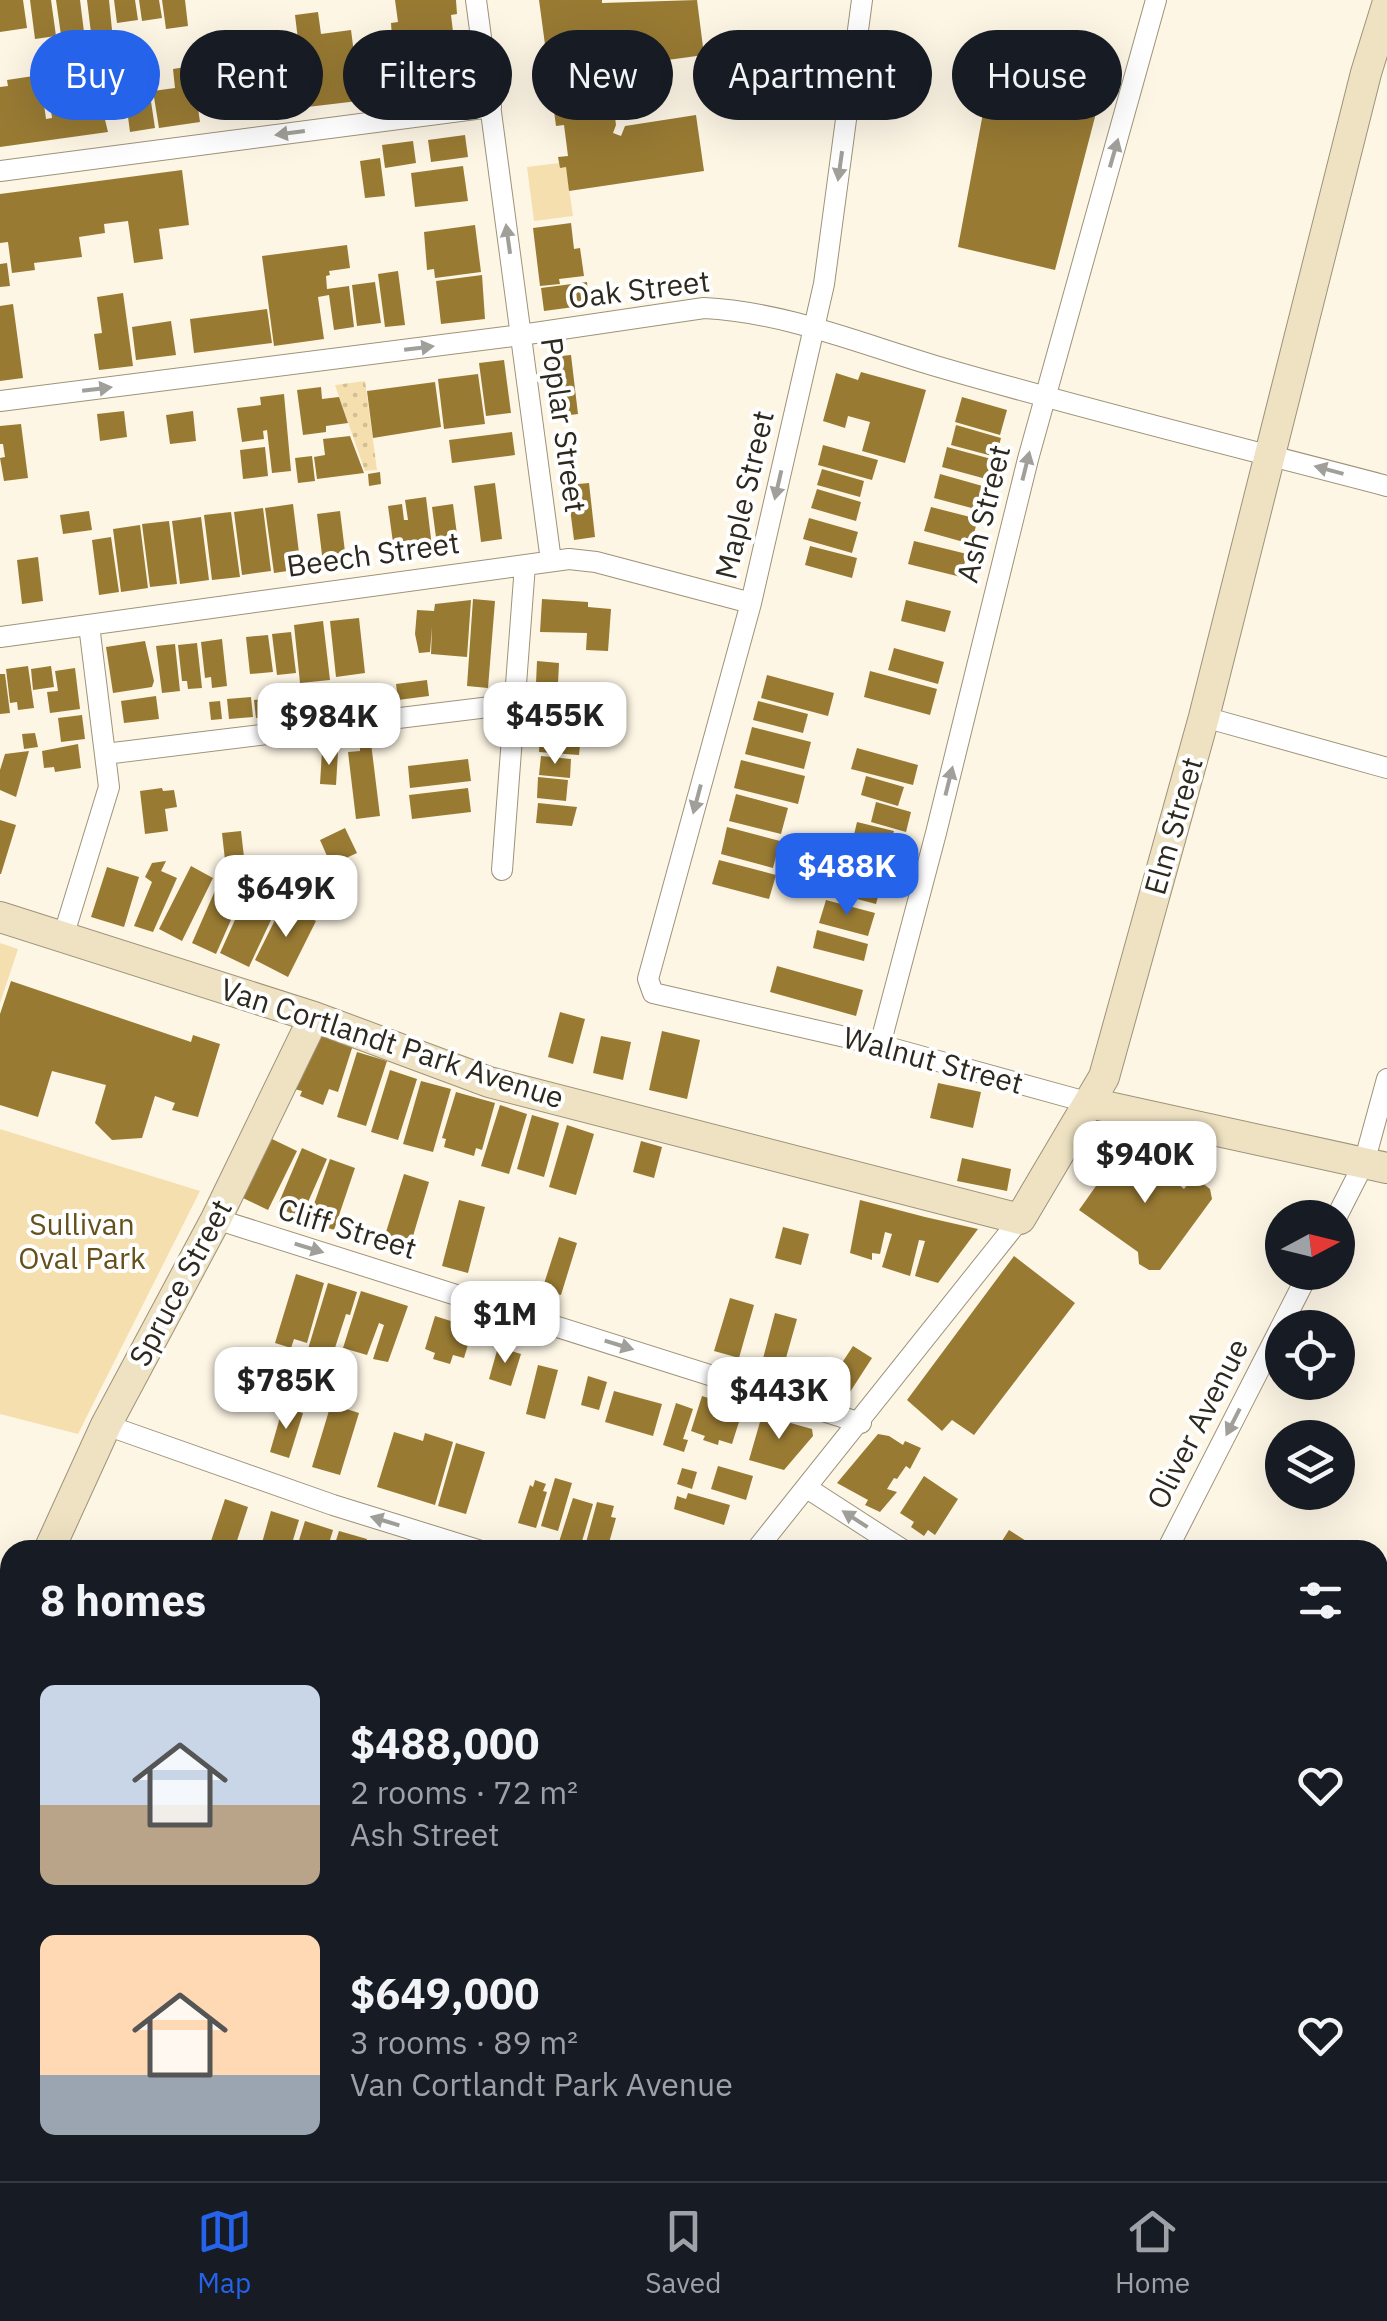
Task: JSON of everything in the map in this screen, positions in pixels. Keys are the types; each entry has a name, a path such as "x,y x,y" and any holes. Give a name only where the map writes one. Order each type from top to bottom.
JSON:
{"street":[{"name":"Poplar Street","path":"476,0 480,30"},
{"name":"Maple Street","path":"654,994 648,978 751,603 824,284 862,0"},
{"name":"Ash Street","path":"880,1045 1046,396 1156,0"},
{"path":"1364,0 1387,6"},
{"name":"Elm Street","path":"764,1540 1020,1220 1104,1077 1204,717 1366,74 1387,6"},
{"path":"0,170 390,120"},
{"name":"Poplar Street","path":"493,120 551,561"},
{"name":"Oak Street","path":"0,401 704,308 730,309 814,327 939,367 1387,486"},
{"name":"Beech Street","path":"0,637 569,559 596,562 751,603"},
{"path":"502,870 524,564"},
{"path":"63,938 108,795 89,625"},
{"path":"105,754 514,704"},
{"path":"1204,717 1387,768"},
{"name":"Van Cortlandt Park Avenue","path":"0,918 314,1017 489,1082 1020,1220"},
{"name":"Walnut Street","path":"654,994 880,1045 1090,1103 1376,1166"},
{"name":"Spruce Street","path":"54,1540 106,1425 216,1220 314,1017"},
{"path":"1350,1200 1376,1166 1387,1079"},
{"name":"Cliff Street","path":"216,1220 860,1423"},
{"name":"Oliver Avenue","path":"1172,1540 1300,1290"},
{"path":"106,1425 333,1505 446,1540"},
{"path":"807,1488 888,1540"}],"green space":[{"path":"559,163 566,167 573,216 534,221 527,167"},
{"path":"365,381 377,470 365,471 335,385"},
{"path":"0,943 18,949 0,1003"},
{"name":"Sullivan Oval Park","path":"0,1129 200,1191 78,1434 0,1414"}],"building":[{"path":"0,0 23,0 27,28 0,32"},
{"path":"30,0 51,0 55,30 34,30"},
{"path":"56,0 80,0 84,30 60,30"},
{"path":"87,0 109,0 112,30 91,30"},
{"path":"114,0 135,0 138,20 117,23"},
{"path":"139,0 159,0 162,18 142,21"},
{"path":"162,0 185,0 188,26 166,29"},
{"path":"395,0 456,0 457,14 451,15 453,30 391,30 391,23 398,22"},
{"path":"539,0 697,0 701,30 693,30 693,57 673,59 673,30 543,30"},
{"path":"318,12 320,30 297,30 295,15"},
{"path":"343,31 343,103 323,105 323,34"},
{"path":"180,68 180,120 200,122 159,128 160,90 175,88 173,69"},
{"path":"30,77 30,120 105,120 108,132 0,147 0,87 8,86 7,80"},
{"path":"693,115 704,171 569,191 566,167 560,168 558,157 568,156 564,125 556,126 555,120 615,120 613,133 621,136 625,126"},
{"path":"128,120 154,120 155,128 130,132"},
{"path":"982,120 1094,120 1055,270 958,247"},
{"path":"465,135 468,157 431,162 428,140"},
{"path":"413,141 416,163 385,168 382,145"},
{"path":"380,158 385,196 365,198 360,161"},
{"path":"463,166 468,201 415,207 411,173"},
{"path":"182,170 189,225 159,229 163,259 134,263 128,221 104,224 105,233 79,237 82,257 34,263 35,270 12,273 8,242 0,243 0,194"},
{"path":"571,223 574,249 580,248 584,276 540,286 533,228"},
{"path":"475,225 481,272 435,278 434,269 427,270 424,232"},
{"path":"347,245 350,268 329,271 327,289 349,286 354,327 334,330 329,295 318,297 324,339 274,346 262,256"},
{"path":"7,263 10,286 0,287 0,264"},
{"path":"398,271 405,325 385,327 378,274"},
{"path":"482,275 485,319 441,324 436,281"},
{"path":"375,282 381,323 357,326 352,285"},
{"path":"587,282 589,305 544,311 541,288"},
{"path":"123,293 133,366 99,370 94,334 102,333 97,297"},
{"path":"13,304 23,378 0,381 0,306"},
{"path":"267,309 272,343 194,353 190,319"},
{"path":"171,321 176,355 136,360 132,327"},
{"path":"571,355 578,414 563,416 561,408 557,408 551,357"},
{"path":"504,360 511,413 486,416 479,363"},
{"path":"861,372 926,390 905,463 862,451 870,422 848,416 845,428 823,421 836,373 858,380"},
{"path":"478,374 485,424 444,429 438,379"},
{"path":"435,382 441,427 373,438 367,391"},
{"path":"321,387 322,399 339,397 348,423 326,426 326,432 303,435 297,390"},
{"path":"284,394 291,471 272,473 267,430 263,431 264,439 242,442 237,408 261,405 260,397"},
{"path":"962,397 1007,410 1000,435 955,422"},
{"path":"124,411 127,437 100,441 97,414"},
{"path":"193,411 196,441 170,444 166,415"},
{"path":"21,424 28,478 4,481 0,426"},
{"path":"956,425 1001,438 996,457 951,445"},
{"path":"512,432 515,455 452,463 449,440"},
{"path":"350,436 364,473 317,479 314,457 325,455 323,439"},
{"path":"823,445 878,460 872,480 818,465"},
{"path":"265,447 268,476 243,479 240,450"},
{"path":"947,447 995,460 990,480 942,467"},
{"path":"312,456 315,481 298,483 295,458"},
{"path":"822,469 864,481 860,497 817,485"},
{"path":"380,472 381,484 369,486 368,474"},
{"path":"940,474 986,487 979,510 934,498"},
{"path":"495,483 502,539 481,542 474,486"},
{"path":"589,483 595,537 574,540 567,485"},
{"path":"817,489 861,502 856,521 811,508"},
{"path":"426,497 432,547 394,550 388,506 402,504 404,520 408,520 405,500"},
{"path":"293,504 301,569 274,573 265,508"},
{"path":"453,504 458,542 437,545 432,507"},
{"path":"931,507 978,519 971,544 924,531"},
{"path":"263,508 271,571 242,575 234,512"},
{"path":"89,511 92,530 63,534 60,515"},
{"path":"340,511 346,560 323,563 317,514"},
{"path":"231,512 240,577 212,580 204,515"},
{"path":"201,517 209,580 180,584 172,521"},
{"path":"809,518 858,532 852,553 803,539"},
{"path":"169,521 177,584 150,587 142,524"},
{"path":"140,525 148,588 121,592 113,529"},
{"path":"111,537 119,592 99,595 92,540"},
{"path":"914,541 967,554 961,577 908,564"},
{"path":"810,546 857,558 852,578 805,565"},
{"path":"38,557 43,601 22,604 17,560"},
{"path":"473,599 495,601 488,688 467,686"},
{"path":"542,599 588,602 588,607 611,609 608,651 586,650 587,633 540,632"},
{"path":"471,600 467,657 431,654 432,627 430,652 419,653 415,634 417,610 434,611 435,604"},
{"path":"906,600 951,611 945,632 901,621"},
{"path":"359,618 365,673 336,677 330,621"},
{"path":"323,621 330,680 300,683 294,625"},
{"path":"291,632 296,673 277,675 272,634"},
{"path":"268,635 273,672 250,674 246,637"},
{"path":"222,639 227,686 212,688 211,677 205,678 201,642"},
{"path":"145,641 152,687 113,693 106,647"},
{"path":"197,643 202,688 188,689 187,681 182,681 178,645"},
{"path":"175,644 180,691 162,693 156,646"},
{"path":"894,648 944,662 938,684 888,670"},
{"path":"537,661 559,663 558,684 536,683"},
{"path":"28,666 34,708 18,710 17,702 10,703 6,669"},
{"path":"51,666 54,687 33,690 31,669"},
{"path":"75,668 80,709 50,713 47,692 58,691 55,671"},
{"path":"870,671 937,689 930,715 864,697"},
{"path":"0,674 5,674 10,713 0,714"},
{"path":"767,675 834,693 828,716 761,698"},
{"path":"427,680 429,696 398,700 396,684"},
{"path":"542,685 583,689 582,709 540,705"},
{"path":"345,688 347,706 338,707 336,689"},
{"path":"298,694 300,713 281,715 279,696"},
{"path":"156,696 159,719 124,723 121,701"},
{"path":"251,697 253,717 229,719 227,699"},
{"path":"276,698 278,716 256,718 254,700"},
{"path":"220,701 222,719 211,720 209,702"},
{"path":"758,701 808,714 803,733 753,720"},
{"path":"82,715 85,739 61,742 58,718"},
{"path":"752,727 811,742 804,769 745,754"},
{"path":"540,731 581,735 579,755 539,752"},
{"path":"35,733 38,747 24,749 22,734"},
{"path":"371,743 380,816 356,819 348,752 360,751 360,744"},
{"path":"78,744 81,768 55,772 54,767 44,768 42,751"},
{"path":"857,748 918,765 913,785 851,769"},
{"path":"29,751 16,797 0,790 5,754"},
{"path":"322,751 338,752 336,785 320,784"},
{"path":"541,756 571,759 570,778 539,775"},
{"path":"468,759 471,781 410,788 408,766"},
{"path":"741,760 805,776 798,804 734,788"},
{"path":"866,776 904,787 898,806 861,795"},
{"path":"538,777 568,780 566,801 537,798"},
{"path":"468,788 471,812 412,819 409,795"},
{"path":"174,790 177,807 165,809 168,831 145,834 140,791"},
{"path":"736,794 788,808 781,834 729,821"},
{"path":"876,802 911,812 906,832 871,822"},
{"path":"538,803 577,807 572,826 536,823"},
{"path":"0,820 16,825 1,874 0,874"},
{"path":"857,822 894,831 889,848 853,839"},
{"path":"727,827 780,841 773,868 721,854"},
{"path":"345,828 357,853 331,865 320,840"},
{"path":"241,831 244,857 225,860 222,833"},
{"path":"849,841 893,853 887,874 843,862"},
{"path":"719,860 776,875 769,899 712,884"},
{"path":"166,861 161,871 177,878 153,932 134,926 152,882 145,877 152,863"},
{"path":"191,866 213,878 182,941 159,929"},
{"path":"107,867 139,877 124,927 91,917"},
{"path":"833,868 882,882 876,904 827,891"},
{"path":"221,877 245,888 216,954 192,943"},
{"path":"248,891 278,905 249,967 220,953"},
{"path":"826,900 875,913 868,936 819,923"},
{"path":"283,904 316,921 288,977 255,960"},
{"path":"817,930 868,944 864,961 813,948"},
{"path":"777,966 863,990 856,1016 770,992"},
{"path":"11,981 191,1042 193,1035 220,1044 198,1117 172,1110 175,1103 155,1096 142,1138 112,1140 95,1123 106,1085 52,1071 38,1117 0,1105 0,1014"},
{"path":"560,1012 585,1019 573,1064 548,1057"},
{"path":"662,1031 700,1040 687,1099 649,1090"},
{"path":"320,1035 353,1045 338,1092 329,1089 323,1105 300,1096 302,1091 294,1089"},
{"path":"601,1036 631,1042 623,1080 593,1073"},
{"path":"357,1052 387,1061 366,1126 337,1117"},
{"path":"390,1070 417,1079 398,1140 371,1132"},
{"path":"421,1081 451,1089 433,1152 403,1144"},
{"path":"938,1083 981,1092 973,1128 930,1118"},
{"path":"456,1092 495,1103 482,1150 476,1148 474,1156 444,1147 446,1139 442,1138"},
{"path":"500,1105 527,1114 509,1174 481,1166"},
{"path":"532,1115 559,1123 544,1177 517,1169"},
{"path":"567,1125 594,1134 576,1195 549,1187"},
{"path":"272,1139 297,1151 268,1210 243,1198"},
{"path":"1125,1139 1184,1189 1197,1179 1210,1189 1212,1199 1160,1270 1149,1270 1139,1264 1138,1252 1079,1210 1113,1162 1108,1157"},
{"path":"641,1141 662,1147 654,1178 633,1172"},
{"path":"302,1148 327,1159 301,1218 277,1207"},
{"path":"962,1158 1011,1169 1007,1191 957,1181"},
{"path":"330,1159 355,1168 334,1230 308,1221"},
{"path":"404,1174 429,1182 408,1253 382,1245"},
{"path":"459,1200 485,1207 468,1273 442,1266"},
{"path":"860,1200 978,1229 938,1283 915,1276 925,1241 919,1240 910,1276 882,1267 892,1234 885,1232 880,1254 872,1253 872,1260 850,1253"},
{"path":"783,1227 809,1234 801,1265 775,1258"},
{"path":"559,1237 577,1243 561,1295 542,1290"},
{"path":"1014,1256 1075,1303 974,1435 952,1420 942,1431 907,1400"},
{"path":"296,1274 324,1283 307,1343 294,1339 291,1348 275,1343"},
{"path":"328,1283 357,1292 332,1357 308,1349"},
{"path":"361,1291 408,1306 388,1362 373,1359 384,1325 379,1323 367,1355 343,1348"},
{"path":"730,1298 754,1305 739,1358 714,1351"},
{"path":"775,1313 797,1319 782,1372 761,1366"},
{"path":"435,1316 473,1328 464,1358 453,1355 450,1364 433,1359 435,1353 425,1349"},
{"path":"853,1346 872,1358 850,1392 827,1386"},
{"path":"498,1347 521,1354 511,1386 489,1379"},
{"path":"538,1365 558,1370 545,1419 526,1414"},
{"path":"588,1376 607,1382 599,1410 581,1405"},
{"path":"614,1391 662,1404 653,1436 605,1422"},
{"path":"702,1396 743,1409 732,1444 719,1440 718,1445 691,1431"},
{"path":"676,1403 693,1409 683,1439 688,1440 684,1452 663,1445"},
{"path":"331,1404 359,1413 340,1475 312,1467"},
{"path":"283,1407 303,1413 289,1458 270,1452"},
{"path":"762,1415 812,1429 813,1436 784,1470 749,1460"},
{"path":"394,1432 423,1441 425,1433 453,1442 435,1505 377,1487"},
{"path":"878,1434 921,1448 910,1469 906,1466 894,1478 887,1489 897,1492 880,1512 865,1505 868,1500 837,1483"},
{"path":"456,1443 485,1452 466,1514 438,1506"},
{"path":"718,1466 753,1476 746,1500 711,1489"},
{"path":"682,1468 697,1472 692,1489 677,1484"},
{"path":"924,1476 958,1499 935,1535 928,1530 924,1536 911,1527 914,1522 900,1513"},
{"path":"555,1478 572,1483 558,1531 541,1526"},
{"path":"535,1480 546,1484 543,1491 547,1492 536,1528 518,1523"},
{"path":"688,1493 730,1505 724,1525 674,1509 677,1496 686,1499"},
{"path":"573,1498 593,1504 582,1540 560,1540"},
{"path":"225,1499 248,1507 237,1540 211,1540"},
{"path":"597,1502 614,1506 611,1517 616,1518 610,1540 587,1540"},
{"path":"271,1511 299,1520 293,1540 263,1540"},
{"path":"305,1521 333,1530 330,1540 299,1540"},
{"path":"1009,1530 1025,1540 1002,1540"},
{"path":"339,1531 367,1539 367,1540 336,1540"}]}
